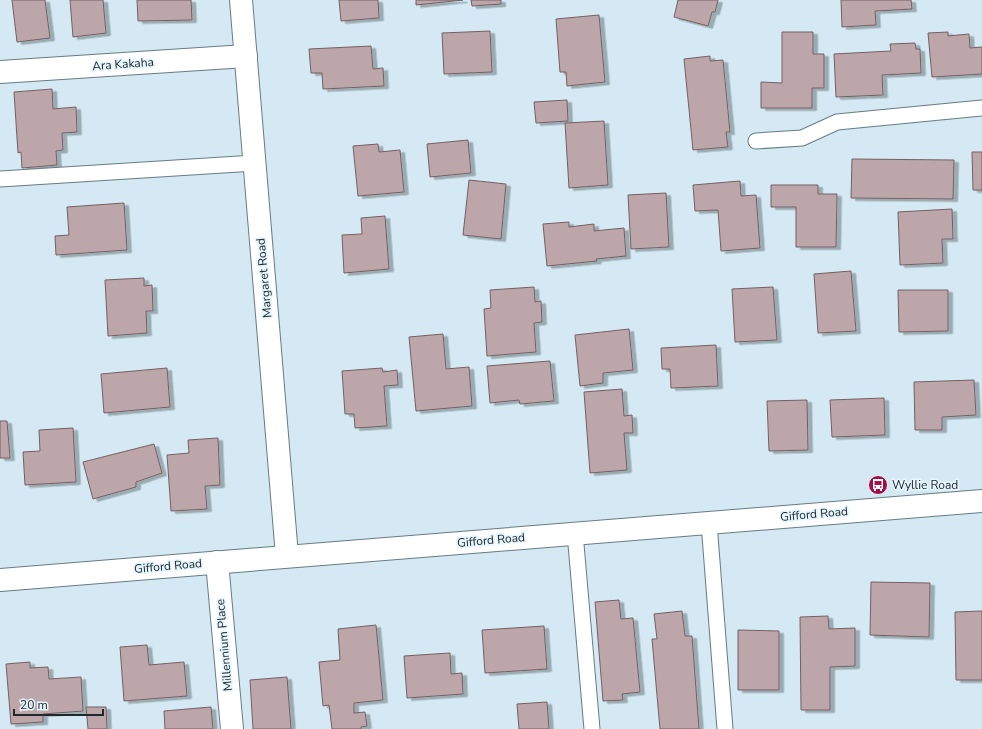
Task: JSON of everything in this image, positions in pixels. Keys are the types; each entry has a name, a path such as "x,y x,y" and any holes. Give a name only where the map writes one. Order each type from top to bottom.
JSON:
{"street":[{"name":"Margaret Road","path":"241,0 287,556"},
{"name":"Ara Kakaha","path":"0,72 246,56"},
{"name":"Gifford Road","path":"0,580 982,501"},
{"name":"Millennium Place","path":"217,562 232,729"}],"lane":[{"path":"756,141 802,138 837,122 982,108"},
{"path":"0,179 255,163"},
{"path":"709,523 726,729"},
{"path":"575,533 592,729"}],"building":[{"path":"12,0 45,0 50,38 17,42"},
{"path":"70,0 103,0 106,33 73,37"},
{"path":"137,0 191,0 192,20 138,21"},
{"path":"339,0 378,0 379,18 341,21"},
{"path":"416,0 463,0 416,5"},
{"path":"471,0 501,0 501,4 472,6"},
{"path":"678,0 718,0 715,12 712,12 708,26 674,17"},
{"path":"841,0 911,0 912,9 875,11 876,25 842,27"},
{"path":"599,15 605,82 567,86 566,72 560,72 556,19"},
{"path":"490,31 492,72 444,74 442,33"},
{"path":"782,32 813,32 813,54 824,54 824,88 812,88 812,108 761,108 761,82 782,83"},
{"path":"948,32 948,36 969,34 970,48 982,47 982,74 932,77 928,33"},
{"path":"915,43 916,49 920,49 921,73 882,75 883,95 836,97 834,54 891,51 890,44"},
{"path":"371,46 373,69 383,68 384,86 323,89 322,73 311,73 309,49"},
{"path":"710,56 710,61 723,60 730,132 726,132 728,147 693,150 684,59"},
{"path":"52,89 53,109 76,107 77,132 62,133 63,150 56,151 57,165 22,168 21,152 18,153 14,92"},
{"path":"567,100 568,121 536,123 534,102"},
{"path":"604,121 608,185 569,188 565,123"},
{"path":"468,140 471,173 430,177 427,144"},
{"path":"378,144 379,152 400,150 404,192 358,196 353,146"},
{"path":"972,152 982,152 982,190 973,190"},
{"path":"852,159 954,160 953,199 851,198"},
{"path":"469,180 506,184 501,239 463,235"},
{"path":"740,181 741,196 756,195 760,248 721,251 718,210 695,211 693,185"},
{"path":"771,185 818,185 818,194 837,194 836,247 796,247 796,207 771,207"},
{"path":"666,193 669,247 631,249 628,195"},
{"path":"124,203 127,250 56,255 55,236 69,235 67,207"},
{"path":"952,209 953,239 942,239 943,263 900,265 898,212"},
{"path":"385,216 389,269 344,273 342,235 362,234 361,218"},
{"path":"569,222 569,227 594,224 594,231 624,228 626,256 596,259 597,261 547,266 543,224"},
{"path":"851,271 856,331 818,333 814,274"},
{"path":"144,278 144,286 152,285 153,311 146,311 147,333 108,336 105,280"},
{"path":"534,287 535,302 541,301 542,322 534,323 536,352 487,356 484,309 491,308 490,290"},
{"path":"773,287 777,340 735,342 732,289"},
{"path":"898,290 948,290 948,331 899,332"},
{"path":"629,329 633,370 603,373 603,383 580,386 575,335"},
{"path":"443,334 446,369 469,367 472,406 416,411 409,337"},
{"path":"716,345 718,386 671,388 670,369 662,369 661,348"},
{"path":"550,361 554,401 520,404 519,400 490,403 487,366"},
{"path":"167,368 170,407 104,413 101,374"},
{"path":"382,368 383,372 397,370 398,385 384,386 387,426 355,428 354,414 345,414 342,371"},
{"path":"974,380 976,415 942,417 942,430 915,430 914,382"},
{"path":"622,389 624,416 632,415 633,433 624,433 627,470 590,473 584,392"},
{"path":"884,398 885,435 832,437 830,400"},
{"path":"807,400 808,450 769,451 767,401"},
{"path":"0,421 7,421 10,458 0,458"},
{"path":"73,428 76,482 25,485 23,452 40,451 39,430"},
{"path":"218,438 220,485 205,486 207,509 171,511 167,455 189,453 188,440"},
{"path":"154,444 162,473 136,482 136,487 93,499 83,462"},
{"path":"871,582 930,583 929,637 870,635"},
{"path":"619,600 621,619 633,618 640,692 622,694 623,700 603,701 595,602"},
{"path":"682,611 685,636 692,636 699,729 660,729 652,639 657,639 654,614"},
{"path":"982,611 982,680 956,680 955,612"},
{"path":"828,616 829,629 855,628 855,666 830,667 830,710 801,710 800,617"},
{"path":"376,625 383,700 354,703 354,713 365,712 367,726 361,727 361,729 332,729 329,705 323,706 319,662 340,660 338,629"},
{"path":"544,626 547,669 485,673 482,630"},
{"path":"738,630 779,631 779,690 738,690"},
{"path":"147,645 149,665 184,662 187,696 124,701 120,647"},
{"path":"450,653 451,674 462,673 463,694 407,698 404,656"},
{"path":"30,662 30,668 48,667 49,679 81,677 83,711 43,714 43,722 11,724 6,664"},
{"path":"287,677 291,729 253,729 250,680"},
{"path":"547,702 549,729 519,729 517,704"},
{"path":"86,707 106,707 107,729 88,729"},
{"path":"211,707 213,729 165,729 164,711"}],"place":[{"name":"Wyllie Road","path":"878,485"}]}
